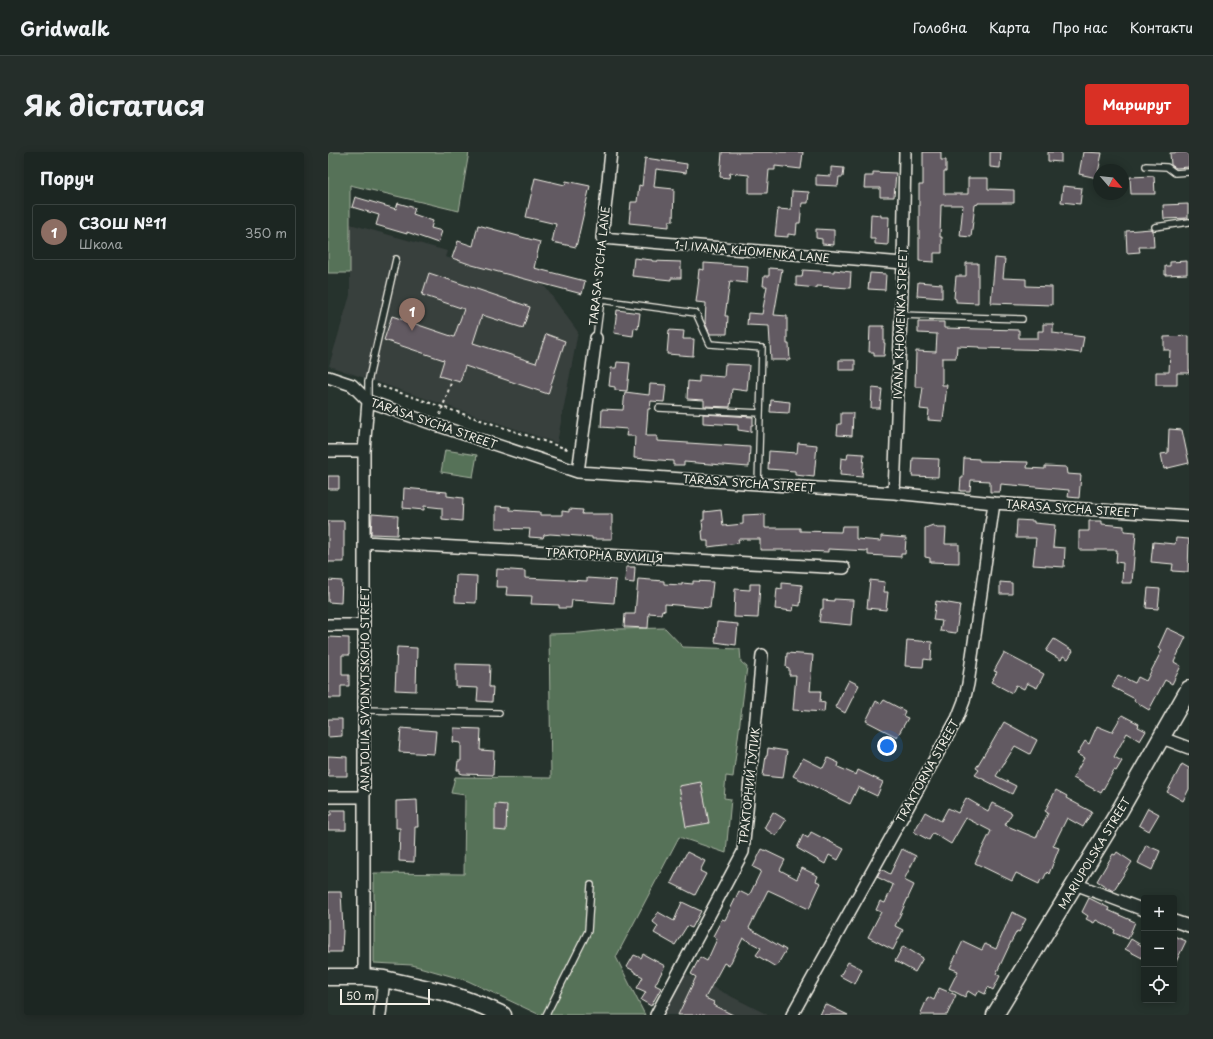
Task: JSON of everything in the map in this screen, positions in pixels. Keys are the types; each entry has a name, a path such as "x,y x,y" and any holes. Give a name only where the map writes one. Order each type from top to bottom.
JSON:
{"main road":[{"name":"MARIUPOLSKA STREET","path":"995,1015 1162,738 1189,689"},
{"path":"328,977 364,977 384,979 448,993 503,1015"}],"street":[{"name":"TARASA SYCHA LANE","path":"602,238 612,152"},
{"name":"IVANA KHOMENKA STREET","path":"894,493 903,263 905,152"},
{"name":"1-I IVANA KHOMENKA LANE","path":"602,238 903,263"},
{"name":"TARASA SYCHA LANE","path":"578,472 596,338"},
{"name":"TARASA SYCHA STREET","path":"328,377 352,385 368,401 578,472 894,493 1189,516"},
{"name":"ANATOLIIA SVYDNYTSKOHO STREET","path":"364,977 364,451 368,401"},
{"path":"328,451 364,451"},
{"name":"TRAKTORNA STREET","path":"792,1015 957,719 964,701 968,684 994,502"},
{"name":"ТРАКТОРНА ВУЛИЦЯ","path":"364,542 844,568"},
{"path":"328,625 364,625"},
{"name":"ТРАКТОРНИЙ ТУПИК","path":"656,1015 743,852 762,655"},
{"path":"1162,738 1189,748"},
{"path":"328,797 364,798"},
{"path":"1075,884 1141,909"},
{"path":"1177,922 1189,926"},
{"path":"380,1015 384,979"}],"lane":[{"path":"1146,166 1167,167 1175,173 1189,172"},
{"path":"1155,227 1189,222"},
{"path":"368,401 368,382 396,259"},
{"path":"596,338 601,300 696,313 710,344 762,348 758,484"},
{"path":"900,315 1022,319"},
{"path":"659,408 760,413"},
{"path":"364,710 499,713"},
{"path":"546,1015 588,931 591,885"}],"path":[{"name":"TARASA SYCHA LANE","path":"595,298 602,238"},
{"path":"368,382 580,454"},
{"path":"436,425 451,382"}],"shaded area":[{"path":"350,224 447,251 445,257 543,284 578,332 557,443 329,366 350,295"},
{"path":"685,973 768,1015 662,1015"}],"green space":[{"path":"328,152 469,152 459,211 350,185 350,273 328,273"},
{"path":"445,450 477,455 473,477 441,472"},
{"path":"665,628 683,647 740,649 741,662 747,667 733,777 726,776 724,798 731,799 726,853 679,837 616,957 645,1015 540,1015 468,981 412,965 374,963 374,873 464,874 465,795 451,793 455,777 551,778 549,634 580,633 617,629"}],"building":[{"path":"722,152 803,152 801,169 775,166 775,170 769,170 767,193 749,193 749,175 730,173 729,178 720,177"},
{"path":"923,152 941,152 941,160 946,160 946,172 944,172 944,194 968,194 968,178 988,178 988,189 1014,190 1014,203 978,203 975,205 971,237 960,236 963,205 941,205 940,237 942,237 942,253 934,253 934,262 919,261 919,185 923,185"},
{"path":"990,152 1001,152 1000,168 990,167"},
{"path":"1048,152 1061,152 1061,162 1048,161"},
{"path":"1083,152 1102,153 1100,164 1093,164 1093,177 1079,174"},
{"path":"1189,152 1189,167 1176,168 1171,165 1170,153"},
{"path":"645,158 687,164 686,173 656,169 654,187 674,189 673,221 669,221 669,227 629,223 631,202 637,202 639,185 642,186"},
{"path":"831,167 844,168 843,177 839,177 838,186 816,185 816,175 831,176"},
{"path":"873,172 896,173 894,197 880,197 880,188 864,188 865,176 873,176"},
{"path":"1154,176 1155,194 1131,194 1130,177"},
{"path":"535,178 565,185 566,181 590,186 576,247 552,242 556,224 526,217"},
{"path":"1063,186 1082,188 1080,204 1061,202"},
{"path":"792,191 809,192 808,203 802,203 800,223 797,223 796,235 788,234 788,237 775,236 778,209 791,210"},
{"path":"355,197 396,209 398,203 415,208 413,214 433,221 431,228 442,231 438,243 407,232 407,234 376,225 379,215 352,207"},
{"path":"1188,204 1188,218 1164,219 1163,205"},
{"path":"871,214 881,215 881,217 889,217 888,245 875,244 875,239 870,239"},
{"path":"478,225 540,242 534,268 585,281 582,294 472,265 452,258 458,241 473,246"},
{"path":"816,229 834,230 834,245 822,244 822,239 816,238"},
{"path":"1153,230 1154,247 1139,247 1140,252 1127,253 1126,231"},
{"path":"634,258 652,261 681,262 681,278 671,278 671,280 632,276"},
{"path":"995,258 1005,259 1003,278 1026,279 1026,286 1052,287 1052,305 991,303"},
{"path":"1187,261 1187,274 1165,275 1165,266 1170,266 1170,262"},
{"path":"704,263 748,266 747,283 730,281 725,316 728,316 727,334 710,334 705,323 706,303 696,302 699,269 704,270"},
{"path":"966,263 978,263 978,303 956,302 956,299 954,298 956,276 966,276"},
{"path":"769,268 782,269 774,315 787,316 787,344 789,344 790,360 771,360 769,326 747,325 748,313 762,314 767,286 763,286 764,276 769,276"},
{"path":"803,270 834,272 834,270 851,272 850,288 817,286 817,288 796,286 796,277 802,277"},
{"path":"429,273 530,307 523,328 482,315 473,343 536,363 546,334 565,341 548,394 465,366 460,382 439,376 444,360 384,340 392,316 454,337 464,309 422,295"},
{"path":"870,273 886,274 885,290 868,289"},
{"path":"918,282 942,284 942,298 917,296"},
{"path":"617,310 640,313 638,329 634,328 633,336 614,333"},
{"path":"918,322 944,322 944,328 1019,330 1019,338 1038,338 1038,331 1043,331 1043,324 1053,324 1053,333 1084,337 1081,353 1056,350 957,346 956,358 942,358 942,385 947,385 943,421 928,420 929,410 920,409 923,387 915,387 916,351 936,352 937,334 918,333"},
{"path":"870,326 884,326 884,356 874,356 874,352 869,352"},
{"path":"669,330 684,331 683,339 694,339 693,356 667,354"},
{"path":"1189,336 1189,373 1177,373 1177,385 1156,385 1156,372 1169,372 1170,350 1164,350 1164,337"},
{"path":"839,360 855,360 855,370 839,370"},
{"path":"617,362 630,363 627,391 615,390 615,387 609,386 611,368 616,368"},
{"path":"725,364 749,365 747,391 732,389 730,407 704,406 704,400 687,399 688,381 699,382 699,375 724,377"},
{"path":"650,384 666,385 664,402 651,401 650,409 648,409 646,436 657,436 657,441 750,447 749,467 684,462 684,465 673,465 673,461 634,458 635,436 626,436 627,429 601,427 602,409 623,410 625,392 649,395"},
{"path":"872,388 882,389 880,408 871,408"},
{"path":"771,400 790,402 789,413 770,412"},
{"path":"841,413 853,413 852,436 837,435 838,424 841,424"},
{"path":"703,414 753,417 751,432 738,430 738,425 703,423"},
{"path":"1169,429 1182,430 1189,463 1164,469 1161,454 1168,453"},
{"path":"798,443 817,445 814,477 795,475 795,471 768,469 769,451 797,453"},
{"path":"848,453 864,454 862,477 840,475 841,458 847,459"},
{"path":"913,458 939,459 938,477 912,476"},
{"path":"964,458 979,459 979,461 1028,462 1027,468 1045,469 1045,466 1066,467 1067,474 1081,475 1079,498 1068,497 1069,490 1001,484 1000,492 990,492 990,481 971,480 970,491 960,491 961,478 963,478"},
{"path":"328,476 339,476 339,489 328,489"},
{"path":"404,488 447,492 447,496 463,498 462,521 442,519 442,508 424,506 424,510 403,508"},
{"path":"496,506 510,507 510,510 540,512 540,515 562,515 562,511 569,512 569,509 583,510 582,514 612,514 612,539 592,539 592,537 550,534 544,535 543,538 529,537 530,529 496,528"},
{"path":"721,510 723,526 743,524 743,515 765,514 765,528 800,528 800,531 841,532 842,526 856,526 856,539 881,541 881,536 906,538 905,554 901,554 901,557 868,555 868,551 828,549 828,552 804,550 760,550 760,539 738,539 739,543 708,547 708,541 703,541 702,520 704,520 704,512"},
{"path":"372,514 398,516 397,535 371,534"},
{"path":"1017,520 1034,521 1034,523 1055,525 1053,547 1065,548 1064,567 1033,565 1036,538 1016,538"},
{"path":"328,521 344,521 344,562 328,562"},
{"path":"1089,521 1102,521 1102,524 1124,526 1124,531 1136,532 1132,583 1122,583 1123,563 1116,562 1117,550 1079,550 1079,531 1089,531"},
{"path":"933,525 937,528 946,528 945,544 959,544 959,563 930,562 930,558 925,557 925,528"},
{"path":"1176,538 1189,539 1188,572 1172,571 1173,564 1151,562 1153,542 1175,544"},
{"path":"626,567 635,567 634,583 625,582"},
{"path":"497,569 525,571 525,578 587,581 587,578 616,580 614,603 572,600 571,608 559,608 559,605 531,604 532,596 506,595 507,587 496,587"},
{"path":"456,575 477,576 476,603 455,602"},
{"path":"638,579 664,581 664,584 682,585 682,583 693,584 693,581 713,582 710,608 665,604 665,611 662,610 661,614 649,613 648,628 624,627 625,614 635,614"},
{"path":"328,580 342,581 341,603 328,602"},
{"path":"870,580 885,582 884,592 888,592 886,610 867,608"},
{"path":"1000,582 1012,583 1012,594 1000,594"},
{"path":"782,583 802,585 800,606 794,605 793,611 775,609 777,588 782,589"},
{"path":"750,584 760,584 758,618 734,617 735,589 750,590"},
{"path":"1148,588 1160,589 1158,609 1146,608"},
{"path":"834,599 853,600 851,625 819,622 821,609 823,609 823,600 834,601"},
{"path":"936,601 960,605 956,633 940,631 942,621 933,620"},
{"path":"717,622 738,624 736,645 715,642"},
{"path":"1167,628 1186,637 1174,662 1181,666 1172,684 1165,680 1149,710 1134,701 1135,699 1112,687 1118,675 1135,683 1138,677 1146,681 1162,650 1158,648"},
{"path":"328,637 349,638 349,655 342,655 342,675 349,675 349,686 341,686 341,698 328,698"},
{"path":"1054,639 1073,651 1068,659 1063,656 1061,660 1046,651"},
{"path":"907,640 932,642 931,660 924,659 923,667 905,666"},
{"path":"397,647 417,648 416,691 395,690"},
{"path":"787,653 813,655 810,691 821,691 820,702 825,703 824,712 793,710 796,675 789,675 789,668 786,667"},
{"path":"1004,653 1044,674 1037,688 1027,683 1024,689 1016,685 1012,693 991,682 997,672 994,671"},
{"path":"456,664 490,665 489,687 493,687 492,702 477,701 478,688 456,687"},
{"path":"849,680 859,685 845,713 835,707"},
{"path":"884,700 905,711 903,716 908,718 897,737 866,721 876,701 881,704"},
{"path":"1122,715 1139,724 1138,727 1146,731 1140,741 1127,733 1114,757 1122,761 1116,771 1114,770 1101,793 1073,778 1084,758 1077,754 1085,741 1089,744 1097,726 1112,732"},
{"path":"328,719 342,719 342,736 328,737"},
{"path":"1004,722 1037,740 1030,754 1015,746 996,776 1016,786 1012,794 975,775 979,770 976,768"},
{"path":"401,728 436,731 434,754 399,752"},
{"path":"454,728 481,729 480,750 494,751 493,775 463,774 460,773 460,770 457,770 458,761 461,761 461,743 453,742"},
{"path":"768,748 787,751 783,778 763,776"},
{"path":"328,756 347,757 347,776 328,776"},
{"path":"803,758 823,768 828,758 839,763 838,767 856,775 858,770 883,782 877,796 858,787 850,804 793,776"},
{"path":"1182,764 1189,768 1189,789 1183,801 1167,792"},
{"path":"701,782 709,823 686,827 679,786"},
{"path":"1056,790 1067,796 1066,798 1092,812 1083,827 1067,818 1053,846 1059,848 1049,874 1047,872 1039,884 1016,873 1012,881 975,863 991,831 966,818 951,844 933,833 929,840 914,832 925,812 941,821 948,808 958,813 966,798 988,811 992,803 1012,813 1005,825 1036,838 1048,813 1045,811"},
{"path":"417,800 418,827 415,827 414,862 399,861 400,828 396,828 396,801"},
{"path":"495,804 507,805 506,831 495,830"},
{"path":"1148,808 1159,814 1149,831 1139,825"},
{"path":"331,810 346,810 346,830 328,830 328,815 331,815"},
{"path":"773,812 786,820 776,836 764,828"},
{"path":"811,832 844,849 838,860 829,855 825,864 797,848 803,835 808,838"},
{"path":"1146,845 1160,851 1152,870 1138,863"},
{"path":"762,849 785,860 780,870 797,879 802,868 818,876 816,881 821,883 809,909 768,890 749,928 786,950 776,967 756,955 761,948 743,938 729,966 724,963 705,998 714,1002 713,1005 733,1015 678,1015 696,977 691,974 700,957 707,961 717,939 713,936 722,919 725,920 739,891 749,896 761,871 753,867"},
{"path":"902,849 916,856 904,880 914,885 895,926 903,930 893,950 868,937 881,912 876,910 880,901 885,903 893,885 877,877 881,869 890,874"},
{"path":"687,852 705,861 700,871 706,874 695,895 671,883"},
{"path":"1117,852 1132,862 1113,891 1097,881 1113,854 1115,855"},
{"path":"328,892 341,892 343,930 342,952 328,952"},
{"path":"1089,898 1109,908 1108,910 1135,922 1128,939 1114,933 1115,930 1096,920 1094,923 1086,919 1088,916 1082,912"},
{"path":"682,902 701,911 692,928 687,926 675,945 654,933 658,926 653,922 658,912 674,921"},
{"path":"1012,912 1026,919 1019,932 1017,931 1011,942 996,974 1000,976 993,990 988,987 985,994 979,991 976,996 968,991 965,997 949,989 958,971 950,968 963,941 982,950 985,944 996,949"},
{"path":"1177,937 1186,941 1177,960"},
{"path":"1131,939 1141,945 1141,957 1125,949"},
{"path":"903,946 923,958 915,972 895,961"},
{"path":"643,954 665,966 655,985 661,988 651,1006 641,1000 646,992 637,988 643,977 627,967 634,955 641,958"},
{"path":"848,962 862,969 855,984 840,976"},
{"path":"939,988 956,995 947,1015 920,1015 928,997 934,1000"},
{"path":"825,1004 848,1015 820,1015"}],"place":[{"name":"СЗОШ №11","path":"412,331"}]}
